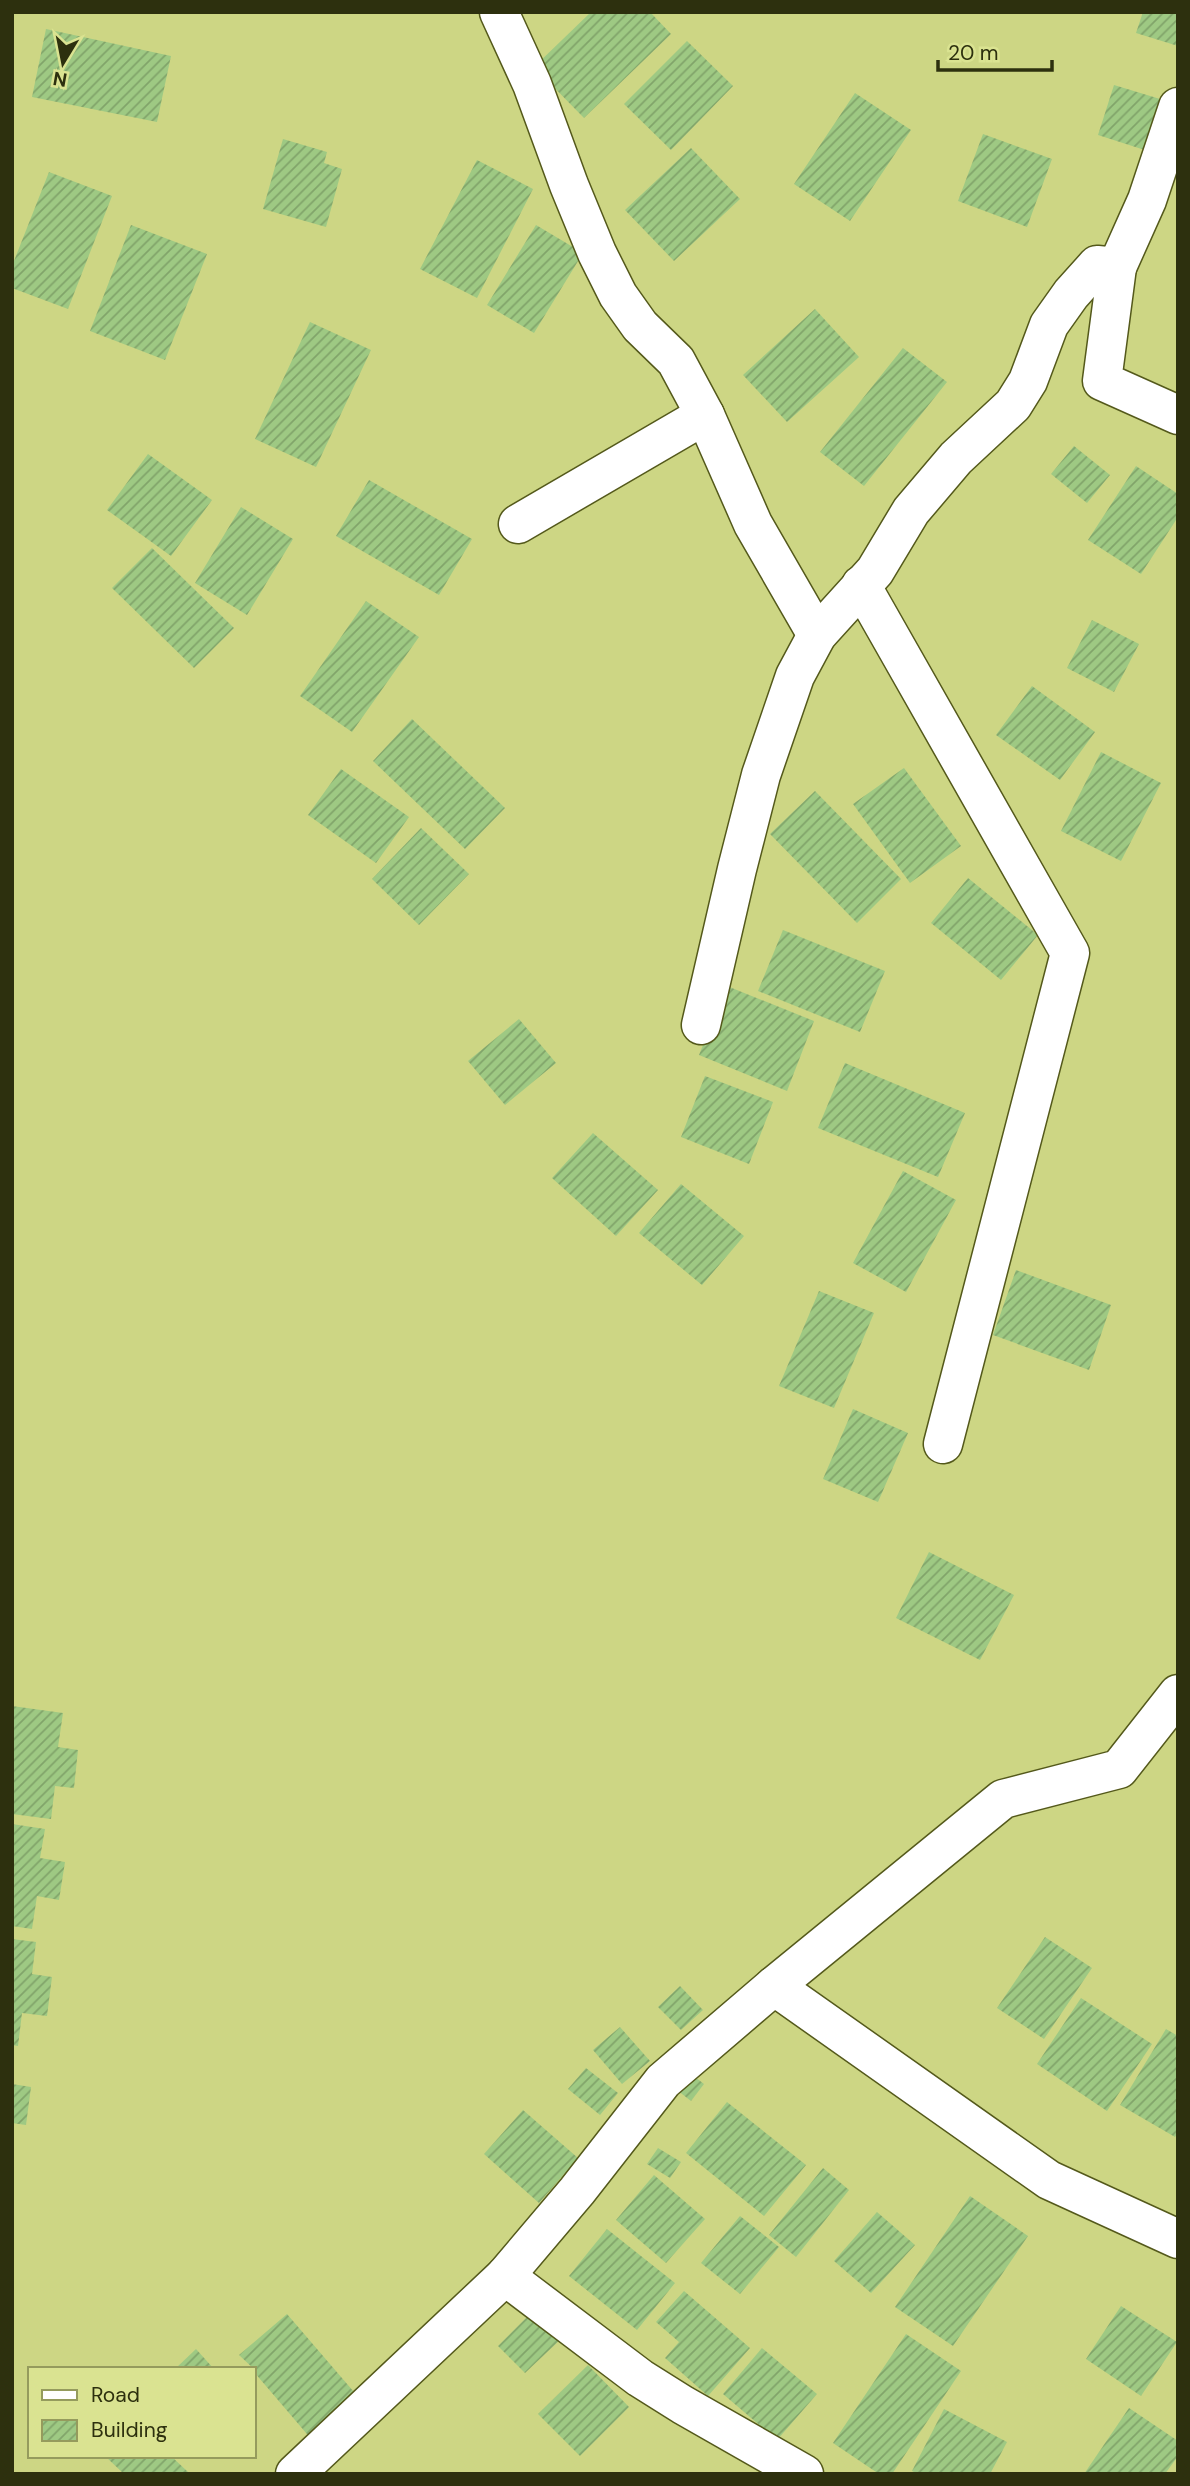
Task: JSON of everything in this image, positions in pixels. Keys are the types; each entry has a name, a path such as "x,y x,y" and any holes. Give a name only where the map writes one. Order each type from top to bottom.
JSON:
{"street":[{"path":"499,12 532,84 597,253 618,295 640,326 676,361 705,415 753,524 817,635"},
{"path":"1178,107 1147,200 1116,267 1102,381 1178,415"},
{"path":"701,1025 761,775 795,676 817,635 875,571 911,511 956,458 1013,405 1028,381 1049,325 1072,294 1097,265 1116,267"},
{"path":"519,524 705,415"},
{"path":"861,584 1070,953 943,1444"},
{"path":"295,2474 505,2276 578,2191 663,2081 774,1986 1003,1800 1119,1769 1178,1694"},
{"path":"774,1986 1049,2180 1178,2239"},
{"path":"505,2276 640,2378 804,2474"}],"building":[{"path":"591,12 650,12 671,34 584,118 534,67"},
{"path":"1143,12 1178,12 1178,46 1136,33"},
{"path":"46,29 171,56 157,122 32,97"},
{"path":"687,41 733,86 671,150 624,104"},
{"path":"1114,85 1170,102 1154,153 1098,135"},
{"path":"855,93 911,130 850,221 794,184"},
{"path":"983,134 1052,159 1027,227 958,201"},
{"path":"283,139 327,152 324,163 342,169 326,227 263,209"},
{"path":"691,148 740,199 674,261 625,210"},
{"path":"477,160 533,189 477,298 420,269"},
{"path":"49,172 112,196 68,309 12,288 12,266"},
{"path":"131,225 207,254 165,360 90,331"},
{"path":"536,225 583,253 534,333 487,305"},
{"path":"815,309 859,357 787,422 743,375"},
{"path":"310,322 371,350 316,467 255,439"},
{"path":"903,348 947,382 864,486 820,452"},
{"path":"1074,446 1110,475 1087,503 1051,474"},
{"path":"148,454 212,500 171,556 107,510"},
{"path":"1136,466 1178,494 1178,517 1141,574 1088,540"},
{"path":"369,480 472,539 439,595 336,536"},
{"path":"241,507 293,539 247,615 195,583"},
{"path":"152,548 234,628 194,668 112,588"},
{"path":"366,601 419,637 352,732 300,696"},
{"path":"1092,620 1139,644 1114,692 1067,668"},
{"path":"1032,686 1095,732 1060,780 996,735"},
{"path":"412,719 505,808 465,849 373,761"},
{"path":"1101,752 1161,783 1121,861 1061,831"},
{"path":"904,768 961,846 910,883 853,804"},
{"path":"341,769 409,817 376,863 308,815"},
{"path":"815,791 901,879 857,923 770,834"},
{"path":"421,828 469,874 419,925 372,879"},
{"path":"968,878 1038,935 1001,980 931,923"},
{"path":"783,930 885,971 860,1032 758,991"},
{"path":"727,986 814,1021 787,1091 699,1055"},
{"path":"519,1019 556,1063 505,1105 468,1061"},
{"path":"845,1063 965,1113 938,1177 818,1128"},
{"path":"705,1076 773,1102 749,1164 681,1137"},
{"path":"593,1133 658,1190 616,1236 552,1178"},
{"path":"903,1171 956,1200 906,1292 853,1263"},
{"path":"681,1184 744,1236 702,1285 639,1233"},
{"path":"1016,1270 1111,1305 1089,1370 993,1335"},
{"path":"819,1291 874,1313 834,1408 779,1386"},
{"path":"853,1409 908,1433 878,1502 823,1479"},
{"path":"929,1552 1014,1595 980,1660 896,1618"},
{"path":"12,1706 63,1713 58,1747 78,1750 74,1788 55,1786 51,1819 12,1814"},
{"path":"12,1824 45,1829 40,1858 65,1862 59,1900 37,1896 32,1929 12,1926"},
{"path":"1045,1937 1092,1968 1044,2039 997,2008"},
{"path":"12,1939 36,1942 32,1974 52,1977 47,2016 22,2013 18,2046 12,2045"},
{"path":"680,1986 703,2010 681,2030 658,2007"},
{"path":"1081,1998 1152,2044 1107,2111 1037,2064"},
{"path":"620,2027 650,2061 622,2084 593,2050"},
{"path":"1166,2029 1178,2036 1178,2132 1175,2137 1120,2105"},
{"path":"586,2068 618,2093 600,2115 568,2089"},
{"path":"686,2070 704,2084 691,2101 673,2087"},
{"path":"12,2084 31,2087 26,2125 12,2123"},
{"path":"727,2102 806,2165 764,2216 686,2153"},
{"path":"523,2110 578,2158 539,2203 484,2154"},
{"path":"658,2148 681,2162 670,2178 647,2164"},
{"path":"823,2168 849,2190 796,2257 769,2235"},
{"path":"654,2175 705,2219 666,2263 616,2220"},
{"path":"970,2196 1028,2236 953,2346 895,2307"},
{"path":"877,2212 915,2245 871,2293 834,2261"},
{"path":"740,2216 779,2247 740,2294 701,2263"},
{"path":"607,2229 675,2283 637,2330 569,2276"},
{"path":"684,2291 750,2348 708,2396 665,2358 679,2342 656,2322"},
{"path":"1121,2306 1177,2342 1141,2396 1086,2359"},
{"path":"534,2310 562,2338 525,2373 498,2346"},
{"path":"287,2314 366,2406 318,2447 256,2374 256,2367 252,2367 239,2355"},
{"path":"906,2334 961,2371 892,2474 879,2474 833,2443"},
{"path":"762,2348 817,2394 777,2440 723,2394"},
{"path":"196,2349 212,2367 177,2367"},
{"path":"588,2365 629,2407 580,2456 538,2414"},
{"path":"1129,2408 1178,2441 1178,2456 1165,2474 1084,2474"},
{"path":"944,2409 1007,2442 990,2474 918,2474 912,2471"},
{"path":"107,2458 173,2458 188,2472 187,2474 124,2474"}]}
